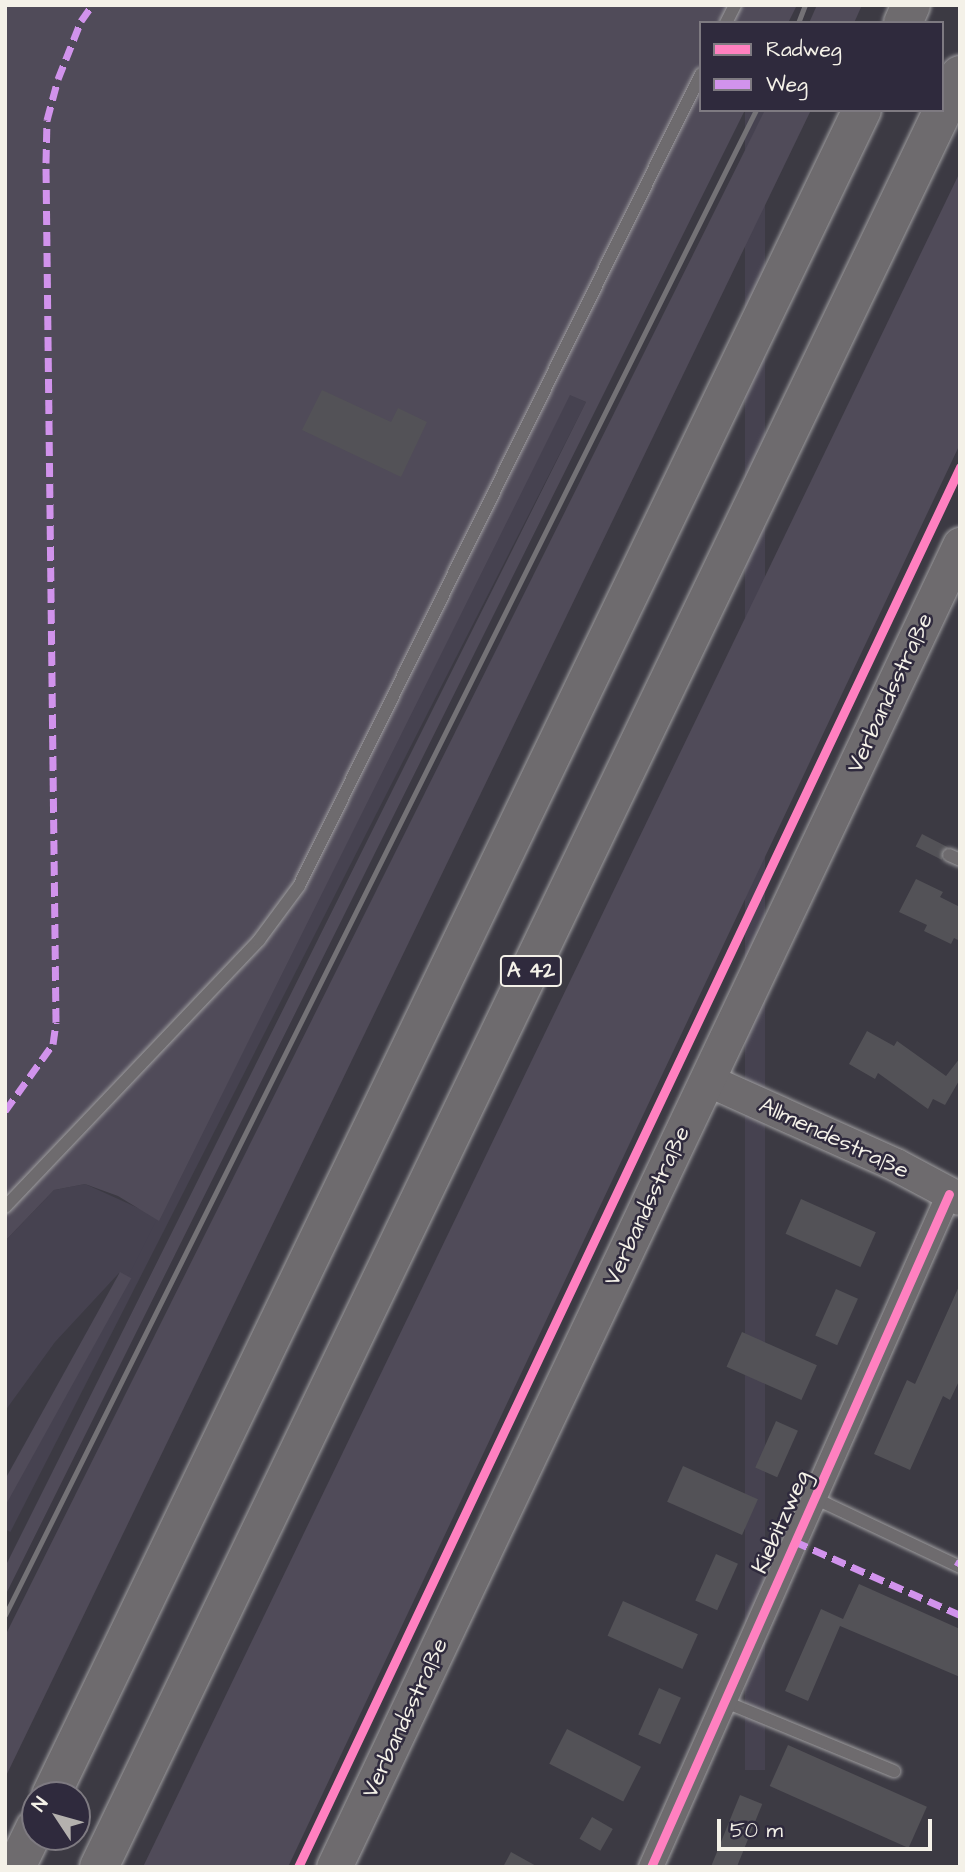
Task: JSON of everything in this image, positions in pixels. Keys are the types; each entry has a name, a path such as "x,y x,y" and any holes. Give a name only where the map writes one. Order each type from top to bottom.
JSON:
{"highway":[{"path":"904,21 911,5"},
{"name":"A 42","path":"944,108 960,75"},
{"path":"58,1781 861,112"},
{"name":"A 42","path":"99,1867 942,112"},
{"path":"16,1867 24,1851"}],"main road":[{"name":"Verbandsstraße","path":"334,1867 960,545"}],"street":[{"name":"Allmendestraße","path":"706,1080 954,1196"},
{"name":"Kiebitzweg","path":"651,1867 813,1497 954,1196"}],"lane":[{"path":"727,21 735,5"},
{"path":"5,1207 259,940 299,886 699,78"},
{"path":"813,1497 960,1567"},
{"path":"723,1701 894,1770"}],"shaded area":[{"path":"5,5 797,5 789,21 699,21 699,112 744,112 5,1596 5,1567 586,402 570,395 159,1221 118,1196 85,1184 54,1190 5,1241"},
{"path":"817,5 862,5 855,21 810,21"},
{"path":"745,112 765,112 765,1770 745,1770"},
{"path":"764,112 810,112 5,1778 5,1636"},
{"path":"960,172 960,444 288,1867 143,1867"},
{"path":"570,394 586,402 10,1532 5,1529 5,1503"},
{"path":"85,1184 158,1217 128,1277 119,1273 55,1342 5,1411 5,1241 54,1190"},
{"path":"120,1272 131,1278 7,1503 5,1479"}],"building":[{"path":"322,390 391,422 398,408 427,422 401,477 302,430"},
{"path":"922,834 948,847 941,860 916,846"},
{"path":"916,879 943,892 940,897 960,907 960,941 954,938 951,944 924,931 927,925 899,912"},
{"path":"867,1031 894,1046 897,1041 946,1076 960,1058 960,1079 945,1105 933,1099 928,1109 878,1073 875,1079 849,1064"},
{"path":"801,1199 876,1232 860,1267 786,1234"},
{"path":"960,1284 960,1379 950,1400 943,1396 910,1470 874,1454 907,1380 915,1384"},
{"path":"836,1289 858,1299 837,1345 815,1336"},
{"path":"742,1332 817,1365 801,1400 727,1367"},
{"path":"776,1421 798,1431 777,1477 755,1468"},
{"path":"683,1466 758,1499 742,1535 667,1502"},
{"path":"716,1554 738,1564 717,1610 695,1601"},
{"path":"859,1584 960,1629 960,1677 840,1626 808,1701 785,1691 821,1609 843,1619"},
{"path":"623,1601 698,1634 682,1669 608,1636"},
{"path":"659,1688 681,1698 660,1744 638,1735"},
{"path":"567,1729 641,1767 623,1801 549,1764"},
{"path":"788,1745 927,1807 909,1848 770,1786"},
{"path":"740,1795 762,1804 737,1867 711,1867"},
{"path":"592,1817 613,1829 600,1851 580,1839"},
{"path":"511,1852 538,1867 503,1867"}],"railway":[{"path":"799,21 805,5"},
{"path":"5,1615 755,112"}],"marked path":[{"path":"5,1111 53,1044 56,1022 47,120 58,79 81,21 92,5"},
{"path":"794,1541 960,1615"},
{"path":"957,1566 960,1561"}],"cycle path":[{"path":"298,1867 960,467"},
{"path":"651,1867 949,1194"}]}
